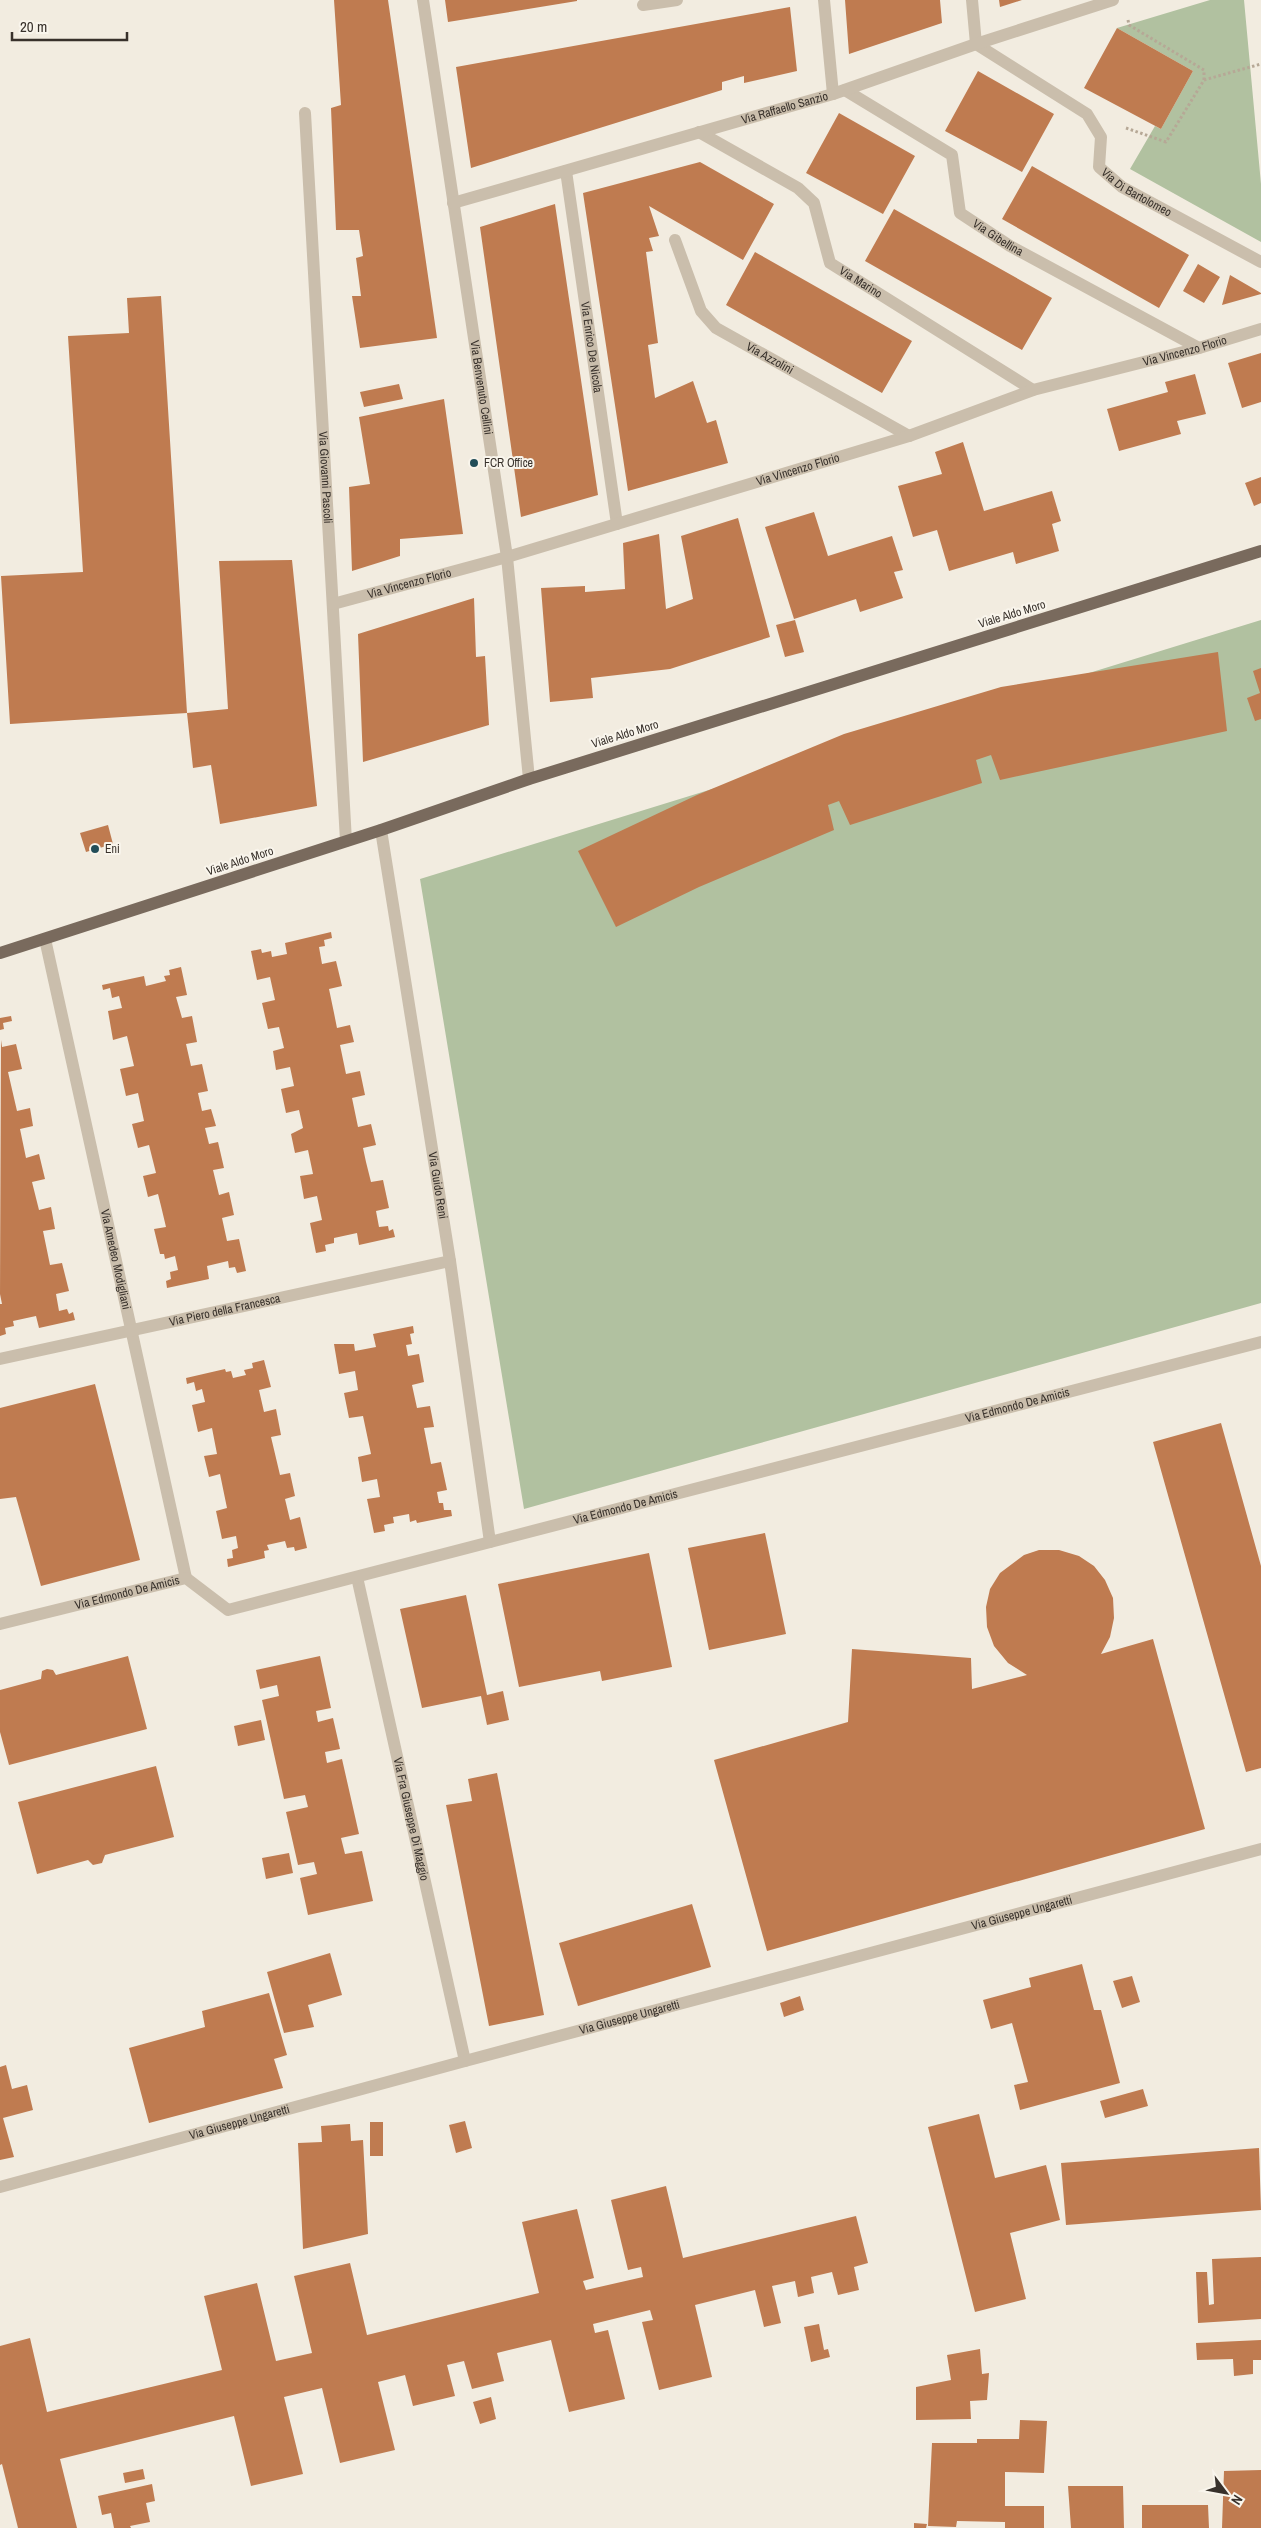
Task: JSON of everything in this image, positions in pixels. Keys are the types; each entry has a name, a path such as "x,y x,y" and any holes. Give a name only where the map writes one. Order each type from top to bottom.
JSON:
{"main road":[{"name":"Viale Aldo Moro","path":"0,953 381,830 529,778 1261,551"}],"street":[{"name":"Via Benvenuto Cellini","path":"423,0 506,557 529,778"},
{"path":"644,5 677,0"},
{"path":"824,0 839,92"},
{"path":"972,0 976,44 1087,114 1101,137"},
{"name":"Via Raffaello Sanzio","path":"453,204 839,92 976,44 1113,0"},
{"name":"Via Gibellina","path":"839,92 952,155 960,213 1010,246 1199,348"},
{"name":"Via Giovanni Pascoli","path":"305,113 346,841"},
{"name":"Via Marino","path":"699,132 798,188 814,203 830,264 1032,390"},
{"name":"Via Di Bartolomeo","path":"1101,137 1100,167 1122,187 1261,262"},
{"name":"Via Enrico De Nicola","path":"566,171 617,524"},
{"name":"Via Azzolini","path":"675,240 701,310 716,328 909,436"},
{"name":"Via Vincenzo Florio","path":"333,604 506,557 909,436 1032,390 1199,348 1261,329"},
{"name":"Via Guido Reni","path":"381,830 450,1261 490,1542"},
{"name":"Via Amedeo Modigliani","path":"45,939 186,1578"},
{"name":"Via Piero della Francesca","path":"0,1359 450,1261"},
{"name":"Via Edmondo De Amicis","path":"0,1624 186,1578 228,1610 1261,1342"},
{"name":"Via Fra Giuseppe Di Maggio","path":"357,1577 465,2060"},
{"name":"Via Giuseppe Ungaretti","path":"0,2187 465,2060 1261,1849"}],"path":[{"path":"1101,137 1124,127 1166,142 1204,80 1204,70 1129,25 1128,17"},
{"path":"1204,80 1261,64"}],"green space":[{"path":"1210,0 1244,0 1261,184 1261,242 1130,169 1155,126 1161,129 1193,71 1117,28"},
{"path":"1261,620 1261,1303 524,1509 420,879"}],"building":[{"path":"334,0 388,0 437,338 360,348 352,296 361,296 356,258 363,256 359,230 336,230 331,108 341,105"},
{"path":"445,0 577,0 577,1 448,22"},
{"path":"845,0 940,0 942,23 849,54"},
{"path":"999,0 1022,0 1000,7"},
{"path":"790,7 797,71 744,83 744,76 722,82 722,90 471,168 456,67"},
{"path":"1117,28 1193,71 1161,129 1084,88"},
{"path":"978,71 1054,114 1022,172 945,131"},
{"path":"839,113 915,156 883,214 806,173"},
{"path":"700,162 774,204 743,260 649,206 659,236 649,238 653,251 646,252 658,343 648,345 655,398 693,381 707,423 716,420 728,463 628,491 583,193"},
{"path":"1032,166 1189,255 1159,308 1002,219"},
{"path":"555,204 598,495 521,517 480,227"},
{"path":"894,209 1052,298 1022,350 865,261"},
{"path":"755,252 912,341 882,393 726,305"},
{"path":"1198,264 1220,277 1204,303 1183,291"},
{"path":"1230,275 1261,293 1261,294 1222,305"},
{"path":"161,296 187,713 10,724 1,576 83,572 68,336 129,333 127,298"},
{"path":"1261,353 1261,402 1242,408 1228,363"},
{"path":"1195,374 1206,414 1177,421 1181,434 1119,451 1107,409 1168,392 1165,382"},
{"path":"399,384 403,399 364,407 360,392"},
{"path":"444,399 463,534 400,539 400,556 352,571 349,487 370,484 359,417"},
{"path":"963,442 984,511 1052,491 1061,521 1052,524 1059,551 1016,564 1013,552 949,571 937,530 913,537 898,486 942,474 935,452"},
{"path":"1261,477 1261,503 1254,506 1245,483"},
{"path":"814,512 828,556 892,536 903,570 894,572 903,598 860,612 856,599 794,619 765,527"},
{"path":"738,518 770,637 670,669 591,678 593,698 550,702 541,588 585,586 585,592 625,589 623,543 659,534 666,609 693,599 681,536"},
{"path":"292,560 317,806 220,824 211,765 193,768 187,713 228,709 219,561"},
{"path":"474,598 476,657 485,656 489,725 363,762 358,634"},
{"path":"795,620 804,652 785,657 776,625"},
{"path":"1218,652 1227,731 1000,780 991,755 976,760 982,783 850,825 839,801 828,805 834,830 699,887 616,927 578,851 697,795 844,734 1001,687"},
{"path":"1261,668 1261,719 1255,721 1247,698 1260,693 1253,671"},
{"path":"108,825 113,844 86,852 80,833"},
{"path":"331,932 332,938 324,940 325,946 319,947 322,964 336,961 342,986 329,989 337,1028 350,1025 354,1042 340,1045 346,1074 360,1071 365,1095 352,1098 358,1127 371,1124 376,1145 363,1148 371,1182 383,1180 389,1208 376,1211 379,1227 388,1226 389,1231 393,1229 395,1237 359,1245 357,1233 334,1238 334,1243 325,1245 326,1251 316,1253 310,1223 322,1220 317,1196 304,1199 300,1176 313,1174 308,1150 295,1153 291,1134 303,1128 299,1110 286,1113 281,1089 294,1086 290,1067 276,1070 273,1051 284,1048 279,1027 268,1029 262,1003 275,1000 270,977 257,980 251,951 261,949 262,953 271,951 272,957 287,954 285,943"},
{"path":"181,967 187,995 176,997 182,1018 192,1016 197,1042 186,1044 191,1066 202,1064 208,1091 198,1093 202,1111 211,1109 216,1126 205,1128 209,1144 218,1142 224,1168 213,1170 219,1195 229,1192 234,1215 222,1218 227,1241 239,1239 246,1271 237,1273 235,1267 229,1268 228,1261 207,1266 209,1279 167,1288 166,1281 171,1279 170,1272 178,1270 175,1256 165,1259 164,1254 160,1254 154,1229 166,1227 158,1194 148,1197 143,1176 156,1173 149,1145 138,1148 132,1124 144,1121 138,1093 126,1096 120,1069 134,1066 127,1036 113,1040 108,1011 122,1008 119,996 112,998 110,988 103,990 102,985 144,976 146,986 166,981 164,976 170,975 169,970"},
{"path":"11,1016 12,1021 3,1023 4,1029 0,1030 0,1018"},
{"path":"1,1040 2,1047 16,1044 22,1069 8,1072 17,1111 30,1108 33,1126 20,1129 26,1158 39,1154 45,1179 32,1182 39,1210 51,1207 55,1229 43,1231 50,1265 62,1263 69,1291 56,1294 59,1311 67,1309 69,1314 73,1312 75,1320 39,1328 36,1316 13,1321 14,1326 5,1328 6,1334 0,1336 0,1304 2,1304 0,1294"},
{"path":"413,1326 414,1333 410,1334 412,1344 406,1345 408,1356 419,1354 424,1382 412,1385 417,1408 430,1406 434,1427 424,1428 431,1464 441,1462 447,1490 437,1492 439,1503 443,1503 444,1510 451,1510 452,1516 417,1523 416,1520 410,1522 409,1514 393,1517 394,1523 384,1525 385,1531 374,1533 367,1499 380,1497 377,1479 362,1482 358,1457 371,1454 363,1416 349,1418 344,1393 358,1390 355,1371 339,1374 334,1344 354,1344 355,1351 376,1347 373,1334"},
{"path":"264,1360 271,1387 259,1390 264,1412 276,1409 281,1435 271,1437 280,1475 290,1473 295,1496 285,1499 290,1520 300,1517 307,1548 295,1551 294,1547 287,1548 285,1541 267,1545 269,1550 264,1551 265,1558 228,1567 227,1559 233,1558 232,1550 238,1548 236,1536 222,1539 216,1511 227,1508 220,1474 209,1477 204,1456 217,1454 212,1428 198,1432 192,1405 205,1402 202,1389 196,1391 194,1382 187,1384 186,1378 225,1369 226,1372 231,1371 233,1378 246,1375 244,1370 253,1368 252,1363"},
{"path":"95,1384 140,1560 41,1586 16,1497 0,1499 0,1408"},
{"path":"1221,1423 1261,1566 1261,1768 1246,1772 1153,1442"},
{"path":"765,1533 786,1634 709,1650 688,1548"},
{"path":"1039,1550 1059,1550 1079,1556 1094,1566 1105,1580 1113,1598 1114,1618 1110,1637 1101,1654 1153,1639 1205,1829 767,1951 714,1760 848,1722 852,1649 971,1658 972,1689 1027,1675 1008,1663 994,1646 987,1627 986,1607 990,1589 1000,1573 1024,1555"},
{"path":"649,1553 672,1667 602,1681 600,1671 519,1687 498,1584"},
{"path":"466,1595 487,1695 503,1691 509,1720 487,1725 481,1696 422,1708 400,1609"},
{"path":"128,1656 147,1729 9,1765 0,1732 0,1690 41,1679 42,1671 47,1669 53,1670 56,1675"},
{"path":"320,1656 331,1708 316,1711 318,1722 333,1718 340,1749 325,1752 327,1763 342,1759 359,1834 341,1838 345,1854 362,1851 373,1901 308,1915 300,1878 317,1874 314,1862 298,1865 286,1812 308,1807 305,1795 284,1799 262,1700 279,1696 277,1685 260,1689 256,1670"},
{"path":"261,1720 265,1740 238,1746 234,1726"},
{"path":"156,1766 174,1837 105,1855 102,1863 93,1865 88,1860 37,1874 18,1802"},
{"path":"497,1773 544,2015 489,2026 446,1805 472,1801 468,1779"},
{"path":"289,1853 293,1873 266,1879 262,1858"},
{"path":"692,1904 711,1967 578,2006 559,1943"},
{"path":"330,1953 342,1995 308,2005 314,2027 284,2033 267,1972"},
{"path":"1082,1964 1094,2010 1101,2010 1120,2083 1020,2110 1014,2085 1028,2082 1012,2023 991,2029 983,2000 1031,1987 1029,1978"},
{"path":"1132,1976 1140,2002 1122,2008 1113,1981"},
{"path":"269,1993 287,2055 274,2059 283,2088 149,2123 129,2048 205,2027 202,2011"},
{"path":"800,1996 804,2010 784,2017 780,2003"},
{"path":"6,2065 12,2089 27,2085 33,2110 3,2118 14,2157 0,2160 0,2067"},
{"path":"1143,2089 1148,2106 1105,2118 1100,2101"},
{"path":"979,2114 995,2178 1046,2165 1060,2220 1010,2233 1026,2299 975,2312 928,2127"},
{"path":"465,2121 472,2148 456,2153 449,2125"},
{"path":"370,2122 383,2122 383,2156 370,2156"},
{"path":"350,2124 351,2141 363,2140 368,2234 303,2249 298,2143 322,2142 321,2126"},
{"path":"1259,2148 1261,2210 1066,2225 1061,2163"},
{"path":"666,2186 683,2258 856,2216 868,2263 854,2267 859,2290 838,2295 832,2272 811,2277 814,2293 798,2297 795,2281 772,2286 781,2323 764,2327 755,2290 695,2305 712,2377 659,2390 642,2322 653,2320 650,2310 593,2324 595,2333 608,2330 625,2399 569,2412 551,2340 497,2353 504,2381 472,2389 464,2361 447,2365 455,2396 413,2406 405,2375 378,2382 395,2450 340,2463 322,2388 284,2397 303,2474 251,2486 234,2416 60,2459 77,2528 18,2528 2,2464 0,2465 0,2346 30,2338 47,2412 222,2370 204,2296 257,2283 276,2361 312,2353 294,2276 350,2263 367,2335 539,2293 522,2222 577,2209 594,2278 583,2281 586,2290 643,2277 641,2267 628,2270 611,2200"},
{"path":"1261,2257 1261,2319 1198,2323 1196,2272 1207,2272 1209,2305 1214,2304 1212,2259"},
{"path":"819,2324 824,2350 828,2349 830,2357 811,2362 804,2327"},
{"path":"1261,2340 1261,2360 1253,2360 1253,2374 1234,2376 1233,2359 1197,2360 1196,2343"},
{"path":"980,2349 982,2374 989,2373 987,2400 970,2401 971,2419 916,2420 916,2387 951,2380 947,2355"},
{"path":"491,2397 496,2419 480,2424 473,2402"},
{"path":"1020,2420 1047,2421 1044,2473 1005,2472 1005,2506 1044,2506 1044,2528 1005,2528 1005,2522 957,2521 956,2527 928,2526 932,2443 977,2443 977,2439 1019,2439"},
{"path":"143,2469 145,2479 125,2483 123,2473"},
{"path":"1261,2470 1261,2528 1222,2528 1224,2471"},
{"path":"152,2484 155,2501 146,2503 150,2522 130,2526 131,2528 114,2528 111,2513 102,2515 98,2496"},
{"path":"1068,2486 1123,2486 1124,2528 1071,2528"},
{"path":"1142,2505 1208,2505 1209,2528 1142,2528"},
{"path":"914,2523 927,2524 926,2528 914,2528"}],"place":[{"name":"FCR Office","path":"474,463"},
{"name":"Eni","path":"95,849"}]}
